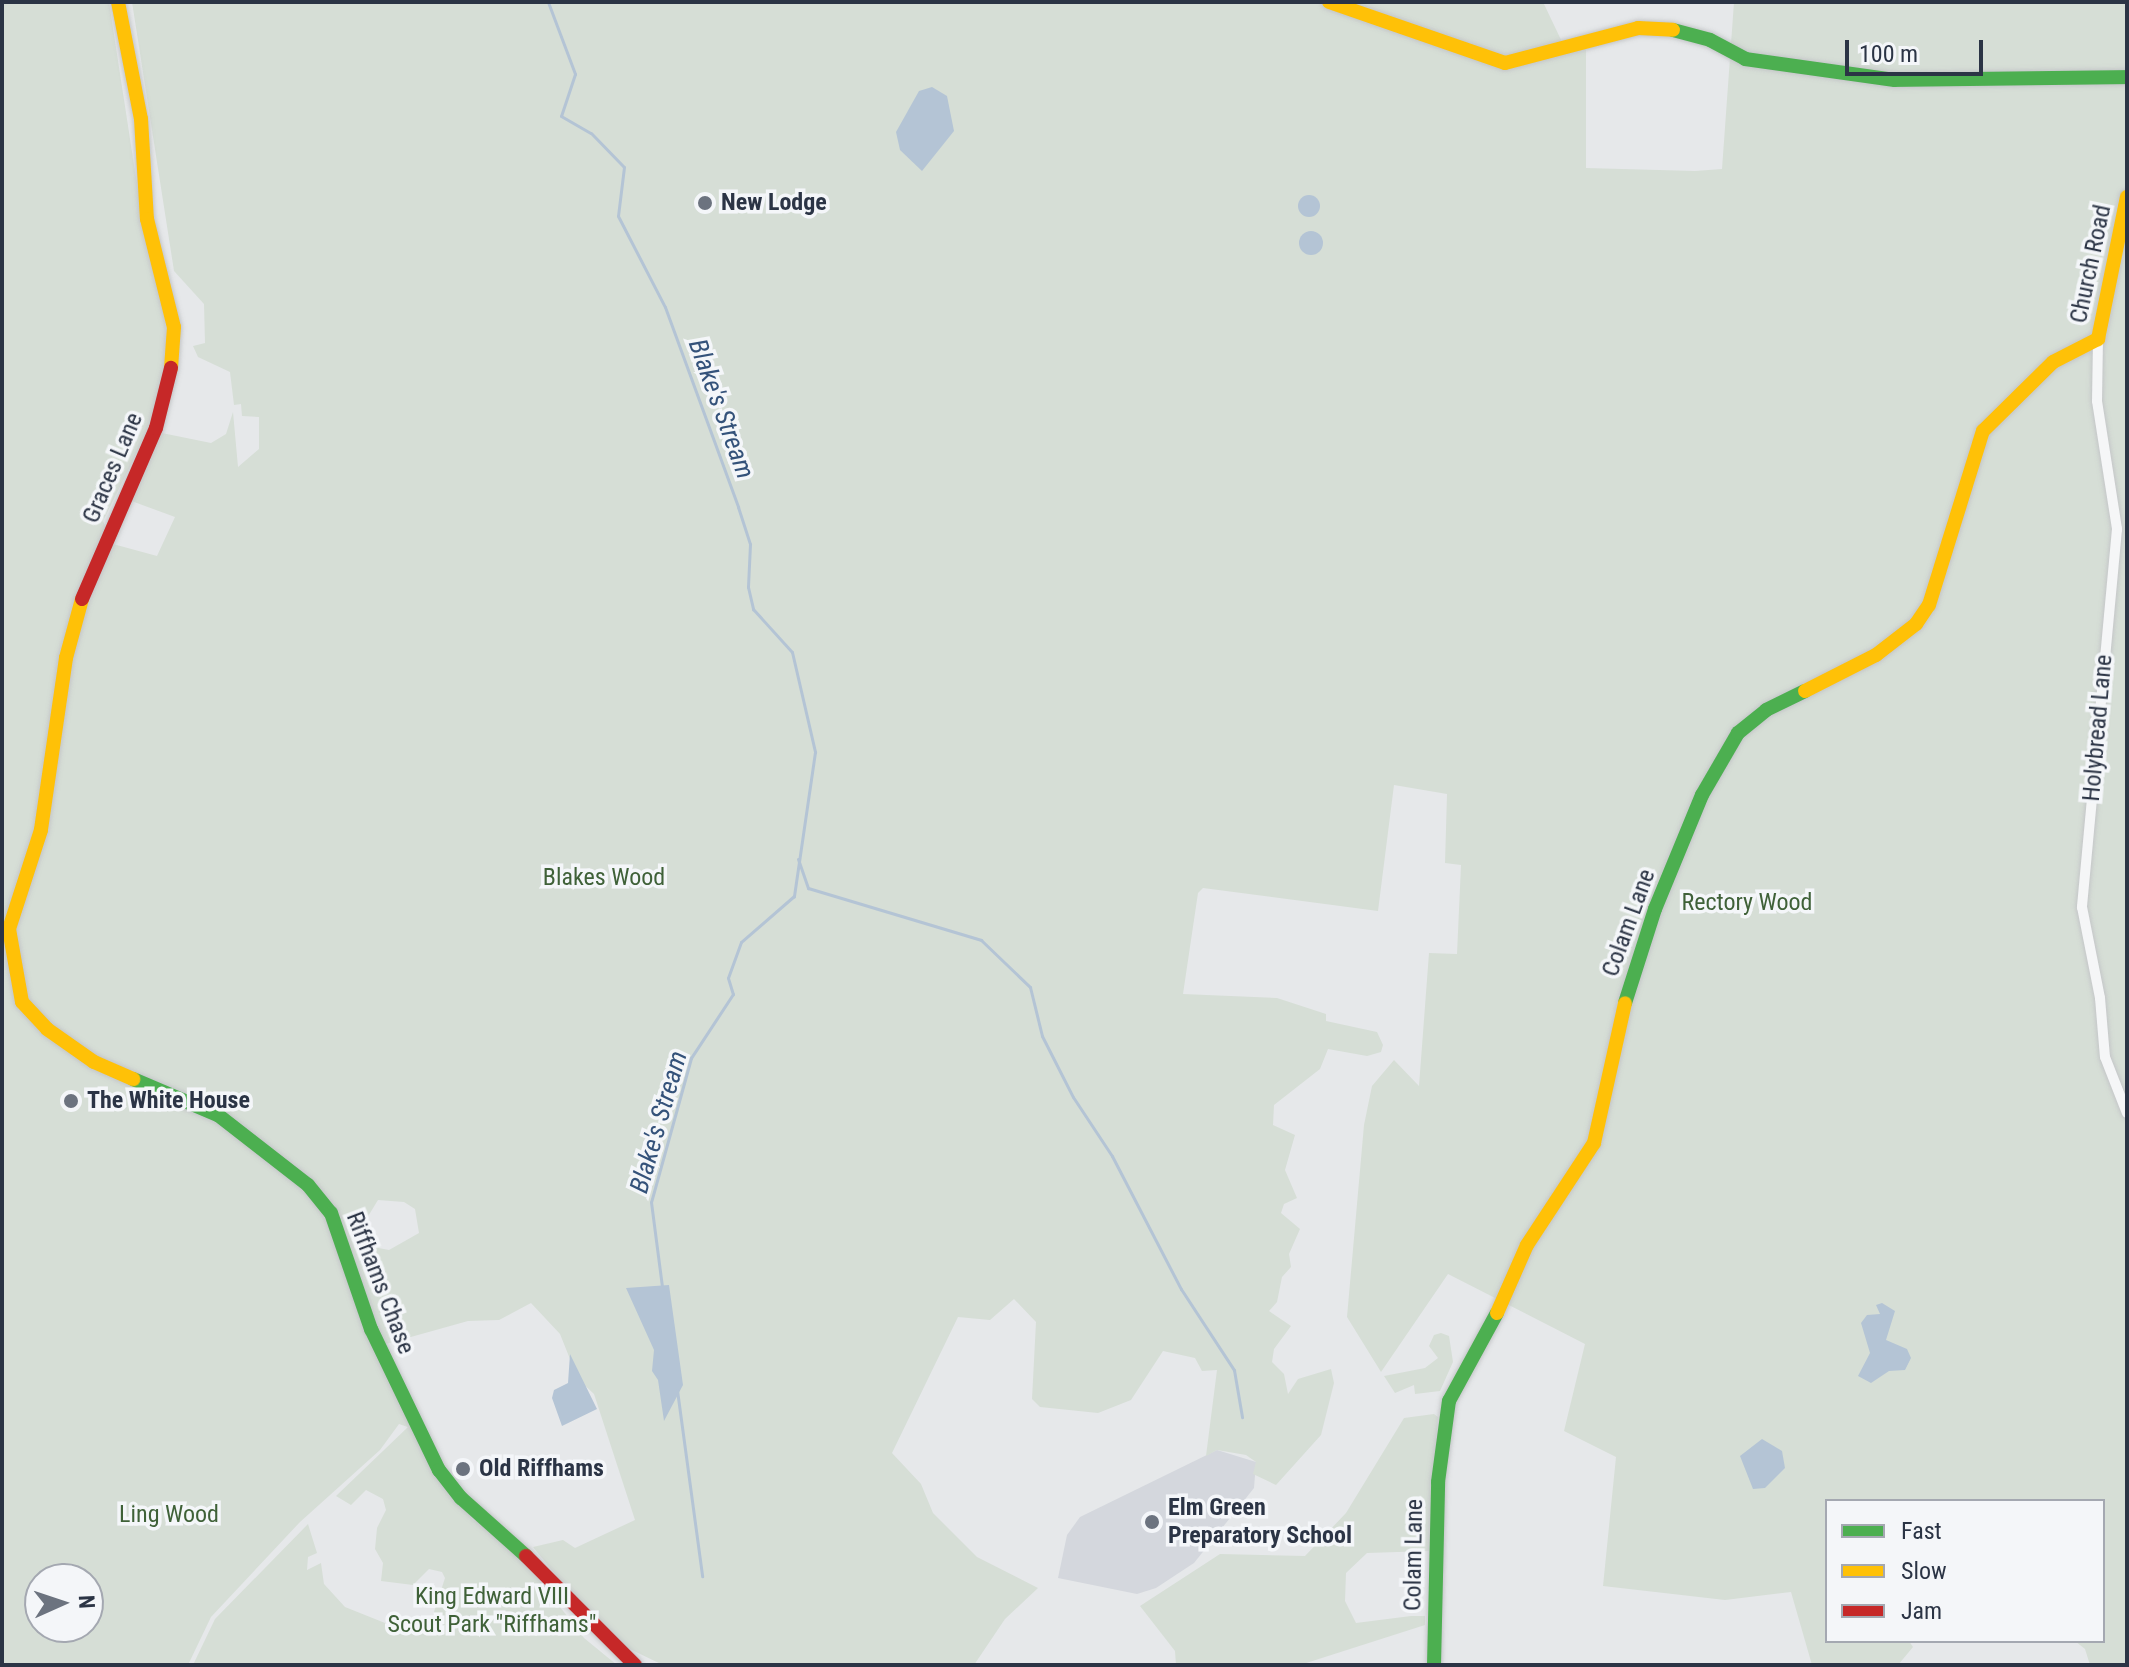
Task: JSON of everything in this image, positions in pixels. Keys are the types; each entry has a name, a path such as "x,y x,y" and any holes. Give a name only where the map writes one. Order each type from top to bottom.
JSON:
{"street":[{"name":"Graces Lane","path":"5,946 18,891 41,830 74,627 126,486 156,428 174,357 174,327 147,219 141,119 118,2"},
{"path":"1329,2 1505,63 1623,31 1665,28 1710,40 1745,59 1895,80 2127,77"},
{"name":"Church Road","path":"2098,339 2127,197"},
{"name":"Holybread Lane","path":"2098,339 2095,377 2117,529 2082,907 2097,974 2105,1057 2127,1113"},
{"name":"Colam Lane","path":"1434,1665 1438,1482 1449,1401 1486,1338 1527,1245 1594,1143 1630,987 1655,909 1702,795 1738,733 1766,710 1848,671 1916,624 1929,605 1983,431 2053,362 2098,339"},
{"name":"Riffhams Chase","path":"5,946 22,1002 47,1029 115,1075 218,1115 308,1185 331,1213 371,1329 439,1470 461,1498 555,1582 635,1665"}],"shaded area":[{"name":"Elm Green Preparatory School","path":"1217,1450 1256,1462 1254,1488 1194,1563 1156,1588 1137,1594 1058,1578 1067,1535 1080,1517"}],"green space":[{"path":"2,2 109,2 136,178 164,304 167,346 164,382 152,422 103,521 113,544 157,556 175,517 126,499 157,432 211,443 226,434 233,412 238,467 259,449 259,417 242,416 241,404 234,405 230,372 198,357 193,346 205,343 204,304 174,271 132,2 1543,2 1564,46 1586,49 1586,168 1695,171 1722,169 1734,2 2127,2 2127,1665 2090,1665 2085,1649 2078,1643 2105,1643 2105,1499 1825,1499 1825,1643 1910,1643 1913,1647 1898,1665 1812,1665 1791,1592 1725,1600 1603,1586 1616,1457 1564,1431 1585,1344 1448,1274 1381,1372 1347,1317 1364,1125 1372,1086 1394,1060 1419,1086 1429,953 1457,954 1461,865 1445,863 1447,794 1394,785 1378,911 1203,888 1198,893 1183,994 1277,998 1326,1014 1326,1021 1377,1032 1383,1045 1381,1052 1367,1056 1328,1049 1320,1069 1274,1105 1273,1125 1295,1135 1285,1170 1297,1198 1284,1204 1281,1213 1300,1229 1289,1254 1291,1267 1282,1277 1277,1302 1269,1311 1291,1326 1274,1349 1272,1362 1284,1374 1288,1394 1298,1379 1331,1369 1334,1383 1321,1435 1276,1485 1253,1474 1256,1462 1246,1455 1217,1450 1206,1456 1217,1370 1202,1371 1195,1358 1163,1351 1131,1400 1098,1413 1040,1407 1032,1399 1036,1322 1014,1299 990,1320 958,1317 892,1453 921,1484 933,1513 977,1557 1038,1588 1005,1619 974,1665 663,1665 607,1638 533,1547 563,1540 575,1548 635,1520 594,1394 578,1379 560,1334 531,1303 499,1320 468,1321 375,1347 411,1426 473,1520 493,1531 526,1563 584,1638 617,1665 193,1665 215,1619 308,1524 317,1553 308,1557 307,1570 321,1563 324,1584 345,1607 390,1625 418,1624 433,1615 445,1578 442,1572 429,1569 413,1585 381,1581 383,1563 375,1549 377,1528 386,1510 383,1499 366,1490 351,1505 336,1496 408,1427 399,1424 380,1450 300,1522 211,1617 188,1665 2,1665","holes":["378,1200 404,1202 415,1209 419,1233 389,1250 363,1245 349,1229 356,1219 367,1218"]},
{"path":"1441,1333 1449,1336 1453,1362 1440,1391 1415,1394 1414,1385 1395,1393 1384,1376 1425,1368 1438,1358 1429,1346 1434,1335"},
{"path":"1434,1414 1438,1417 1429,1551 1367,1553 1346,1573 1345,1601 1356,1623 1425,1616 1425,1625 1300,1665 1176,1665 1175,1651 1140,1606 1220,1554 1305,1556 1346,1513 1404,1418"}],"water":[{"path":"932,87 947,96 954,131 922,171 900,150 896,132 919,91"},
{"path":"1305,195 1313,195 1320,206 1313,217 1305,217 1298,210 1298,202"},
{"path":"1306,231 1316,231 1323,238 1323,248 1316,255 1306,255 1299,248 1299,238"},
{"path":"669,1285 683,1385 664,1421 658,1380 652,1371 654,1350 626,1288"},
{"path":"1882,1303 1895,1311 1886,1340 1907,1349 1911,1358 1905,1370 1889,1371 1871,1383 1858,1376 1870,1353 1861,1323 1867,1315 1880,1314 1876,1305"},
{"path":"570,1354 597,1409 562,1426 552,1398 554,1390 568,1383"},
{"path":"1762,1439 1782,1451 1785,1468 1765,1488 1753,1489 1740,1456"}],"waterway":[{"name":"Blake's Stream","path":"548,2 575,74 561,116 591,133 624,167 618,216 665,307 738,507 750,544 748,587 753,609 792,652 815,752 794,896 741,942 728,978 733,994 691,1058 651,1202 662,1287"},
{"name":"Blake's Stream","path":"798,859 808,888 981,940 1030,987 1042,1036 1073,1097 1112,1156 1181,1289 1234,1370 1242,1417"},
{"name":"Blake's Stream","path":"677,1390 702,1576"}],"traffic: fast":[{"path":"1673,30 1710,40 1745,59 1895,80 2127,77"},
{"path":"1625,1003 1655,909 1702,795 1738,733 1766,710 1805,691"},
{"path":"133,1079 218,1115 308,1185 331,1213 371,1329 439,1470 461,1498 526,1556"},
{"path":"1434,1665 1438,1482 1449,1401 1497,1313"}],"traffic: slow":[{"path":"118,2 141,119 147,219 174,327 171,368"},
{"path":"1329,2 1505,63 1638,28 1673,30"},
{"path":"1805,691 1876,655 1916,624 1929,605 1983,431 2053,362 2098,339 2127,197"},
{"path":"82,599 66,658 41,830 9,929 22,1002 47,1029 94,1062 133,1079"},
{"path":"1497,1313 1527,1245 1594,1143 1625,1003"}],"traffic: jam":[{"path":"82,599 156,428 171,368"},
{"path":"526,1556 635,1665"}],"place":[{"name":"New Lodge","path":"705,203"},
{"name":"The White House","path":"71,1101"},
{"name":"Old Riffhams","path":"463,1469"},
{"name":"Elm Green Preparatory School","path":"1152,1522"}],"park label":[{"name":"Blakes Wood","path":"604,878"},
{"name":"Rectory Wood","path":"1747,903"},
{"name":"Ling Wood","path":"169,1515"},
{"name":"King Edward VIII Scout Park \"Riffhams\"","path":"492,1611"}]}
